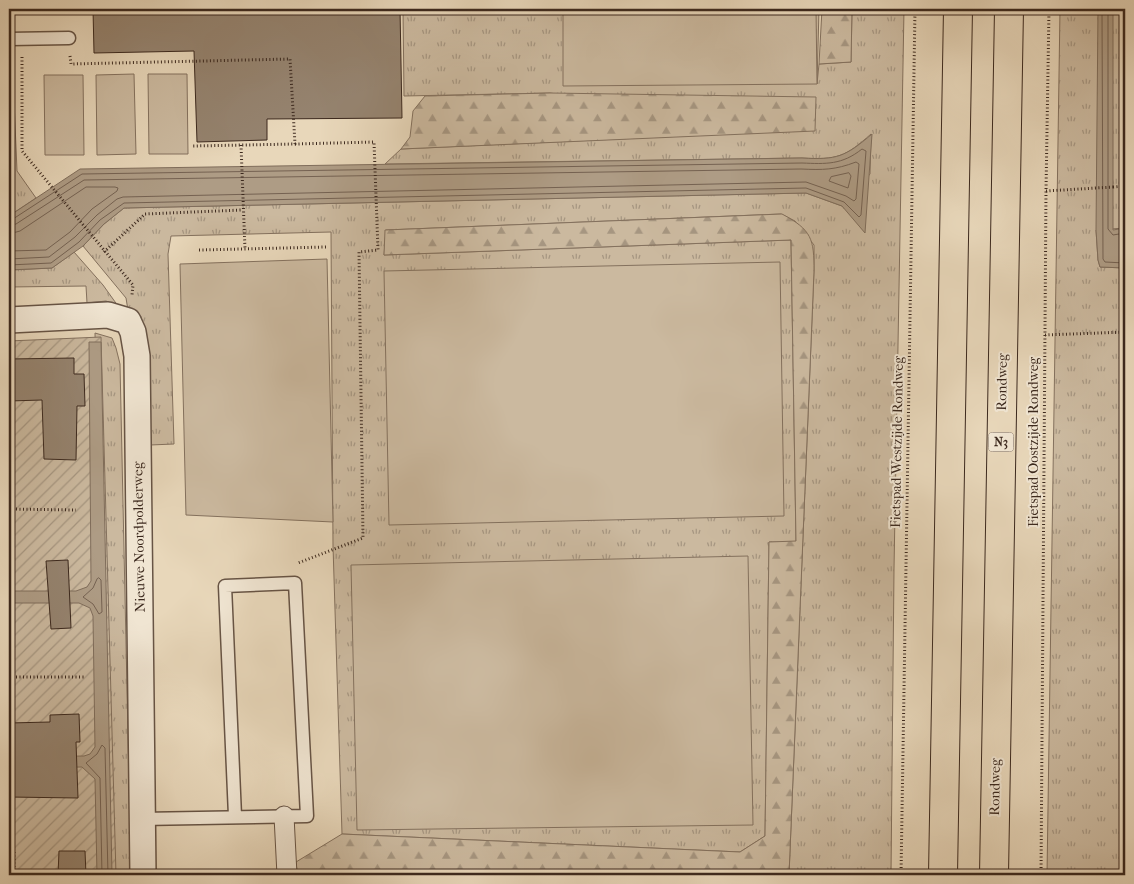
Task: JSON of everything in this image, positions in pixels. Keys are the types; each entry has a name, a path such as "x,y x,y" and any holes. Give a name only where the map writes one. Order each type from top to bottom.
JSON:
{"highway":[{"path":"943,875 958,9"},
{"name":"Rondweg","path":"994,875 1009,9"}],"street":[{"path":"9,320 108,316 128,321"},
{"name":"Nieuwe Noordpolderweg","path":"128,321 133,332 137,356 143,875"},
{"path":"284,816 287,875"}],"lane":[{"path":"9,39 69,38"},
{"path":"141,819 307,816 295,583 225,586 235,816"}],"path":[{"name":"Fietspad Westzijde Rondweg","path":"901,875 915,9"},
{"name":"Fietspad Oostzijde Rondweg","path":"1041,875 1049,9"},
{"path":"69,38 71,64 290,58 295,144"},
{"path":"22,39 22,151 44,180 133,285 128,321"},
{"path":"193,146 374,142 378,250 359,252 363,538 297,564 295,583"},
{"path":"241,145 242,210 245,248"},
{"path":"1046,191 1125,186"},
{"path":"104,252 145,214 242,210"},
{"path":"199,250 326,247"},
{"path":"1045,335 1125,332"},
{"path":"9,509 76,510"},
{"path":"9,677 86,677"},
{"path":"9,850 14,850 14,875"}],"green space":[{"path":"403,9 819,9 817,84 819,64 851,62 852,9 904,9 894,569 891,875 789,875 814,245 795,221 781,214 386,230 384,255 791,240 796,542 769,542 765,836 740,852 342,834 333,546 331,232 171,236 168,254 174,444 150,445 126,298 83,246 104,224 124,208 806,193 842,206 870,174 871,134 847,152 824,158 385,164 401,149 815,130 550,93 404,96"},
{"path":"563,9 816,9 817,84 563,86"},
{"path":"822,9 852,9 851,62 819,64"},
{"path":"1060,9 1125,9 1125,228 1096,230 1100,267 1125,268 1125,875 1047,875"},
{"path":"9,52 12,53 17,171 36,198 9,216"},
{"path":"134,74 136,154 97,155 96,75"},
{"path":"148,74 187,74 188,154 149,154"},
{"path":"44,75 83,75 84,155 45,155"},
{"path":"550,93 816,97 815,131 401,149 410,137 413,111 425,96"},
{"path":"782,214 800,225 809,236 812,243 814,271 789,875 296,875 296,862 342,834 740,852 765,836 769,542 796,541 791,240 384,255 385,230"},
{"path":"74,252 103,285 118,306 106,301 87,303 86,286 9,287 9,270 52,268"},
{"path":"327,259 333,522 186,515 180,264"},
{"path":"780,262 784,516 389,525 384,271"},
{"path":"95,333 112,338 120,364 131,875 105,875"},
{"path":"101,337 116,875 9,875 9,341"},
{"path":"748,556 753,825 357,830 351,565"}],"water":[{"path":"1098,9 1113,9 1113,230 1125,228 1125,268 1100,267 1098,260 1096,230"},
{"path":"872,134 865,233 842,206 806,193 124,208 104,224 83,246 52,268 9,270 9,216 80,169 824,158 840,155 855,148"},
{"path":"89,342 101,342 112,875 97,875 95,779 82,767 9,768 9,757 84,756 90,754 95,747 93,616 90,608 79,603 9,603 9,591 76,591 87,587 91,581"}],"building":[{"path":"93,9 400,9 402,118 267,119 267,140 197,142 194,51 94,53"},
{"path":"74,358 74,374 84,374 85,406 77,406 76,460 44,459 42,400 9,401 9,359"},
{"path":"68,560 71,628 51,629 46,561"},
{"path":"79,714 80,742 76,742 78,798 9,797 9,723 50,722 50,715"},
{"path":"59,851 85,851 86,875 58,875"}]}
